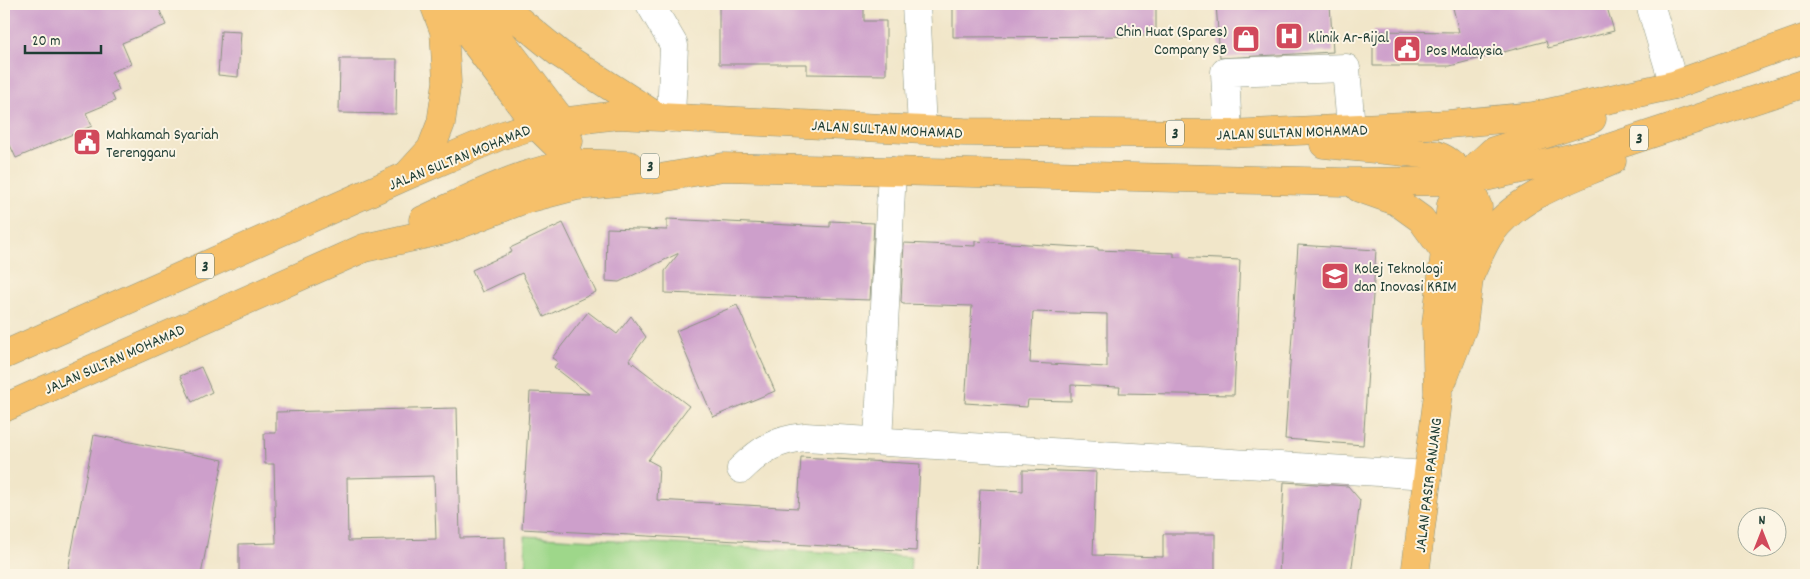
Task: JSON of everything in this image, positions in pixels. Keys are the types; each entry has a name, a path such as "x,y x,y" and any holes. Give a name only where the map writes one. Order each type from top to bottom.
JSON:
{"main road":[{"path":"406,176 431,149 441,124 447,73 444,31 434,4"},
{"path":"446,4 536,125 576,164"},
{"path":"473,4 562,121 576,164"},
{"path":"499,4 560,54 664,117"},
{"name":"JALAN SULTAN MOHAMAD","path":"4,355 406,176 500,136 536,125 618,115 922,129 1228,134 1449,124 1534,116 1674,85 1806,38"},
{"name":"JALAN SULTAN MOHAMAD","path":"4,408 364,248 445,230 523,200 577,186 660,178 723,167 1342,182 1467,180 1593,154 1806,82"},
{"path":"1228,134 1436,155 1451,162 1467,180 1478,165 1493,151 1597,118 1674,85"},
{"path":"1469,277 1491,233 1504,219 1525,203 1553,187 1744,104"},
{"name":"3","path":"364,248 493,187 534,172 576,164 723,167"},
{"name":"JALAN PASIR PANJANG","path":"1415,575 1438,394 1436,324 1451,204 1467,180"},
{"name":"JALAN PASIR PANJANG","path":"1438,394 1463,327 1478,207 1467,180"},
{"path":"1342,182 1396,201 1421,219 1445,252"}],"street":[{"path":"650,4 674,45 664,117"},
{"path":"916,4 922,129"},
{"path":"1650,4 1674,85"},
{"path":"1228,134 1225,72 1346,68 1351,128"},
{"path":"878,441 892,171"},
{"path":"741,469 767,447 783,440 805,436 1428,474"}],"green space":[{"path":"524,536 911,557 910,575 527,575"}],"building":[{"path":"4,4 157,4 166,25 122,43 131,64 111,72 119,90 112,94 115,101 86,113 92,126 16,158 10,145 4,147"},
{"path":"719,4 864,4 864,21 886,21 886,75 807,74 807,64 719,64"},
{"path":"953,4 1156,4 1156,36 953,37"},
{"path":"1216,4 1330,4 1333,52 1220,58"},
{"path":"1467,4 1606,4 1614,31 1548,48 1546,41 1450,66 1373,66 1373,31 1459,32 1453,8"},
{"path":"221,31 241,32 238,77 218,75"},
{"path":"340,59 397,59 396,114 339,113"},
{"path":"667,219 830,227 830,221 874,223 870,300 665,293 665,271 679,253 619,282 606,281 607,228 667,230"},
{"path":"563,223 596,292 544,317 522,273 482,292 472,270 512,252 510,248"},
{"path":"975,241 1098,248 1098,250 1174,253 1174,257 1240,260 1234,395 1119,393 1120,387 1071,385 1071,401 1028,400 1027,407 965,403 972,306 903,304 901,301 904,243 975,246","holes":["1033,312 1107,314 1107,367 1030,363"]},
{"path":"1298,245 1376,250 1363,445 1285,439"},
{"path":"737,305 775,391 713,417 676,331"},
{"path":"588,312 617,334 631,316 646,337 629,360 689,406 648,460 659,466 657,500 798,508 801,457 920,464 916,551 522,529 530,392 589,394 554,367 558,362 552,358"},
{"path":"201,367 212,392 192,402 180,376"},
{"path":"457,408 460,538 505,537 505,575 239,575 239,544 276,543 274,464 265,464 264,433 276,433 276,412","holes":["434,476 436,539 348,541 347,478"]},
{"path":"94,435 223,460 201,575 67,575"},
{"path":"1023,470 1096,472 1093,555 1163,557 1163,534 1215,534 1215,575 976,575 980,489 1023,491"},
{"path":"1284,482 1348,486 1360,500 1351,575 1279,575"}],"place":[{"name":"Klinik Ar-Rijal","path":"1289,36"},
{"name":"Chin Huat (Spares) Company SB","path":"1246,39"},
{"name":"Pos Malaysia","path":"1407,49"},
{"name":"Mahkamah Syariah Terengganu","path":"87,142"},
{"name":"Kolej Teknologi dan Inovasi KRIM","path":"1335,276"}]}
